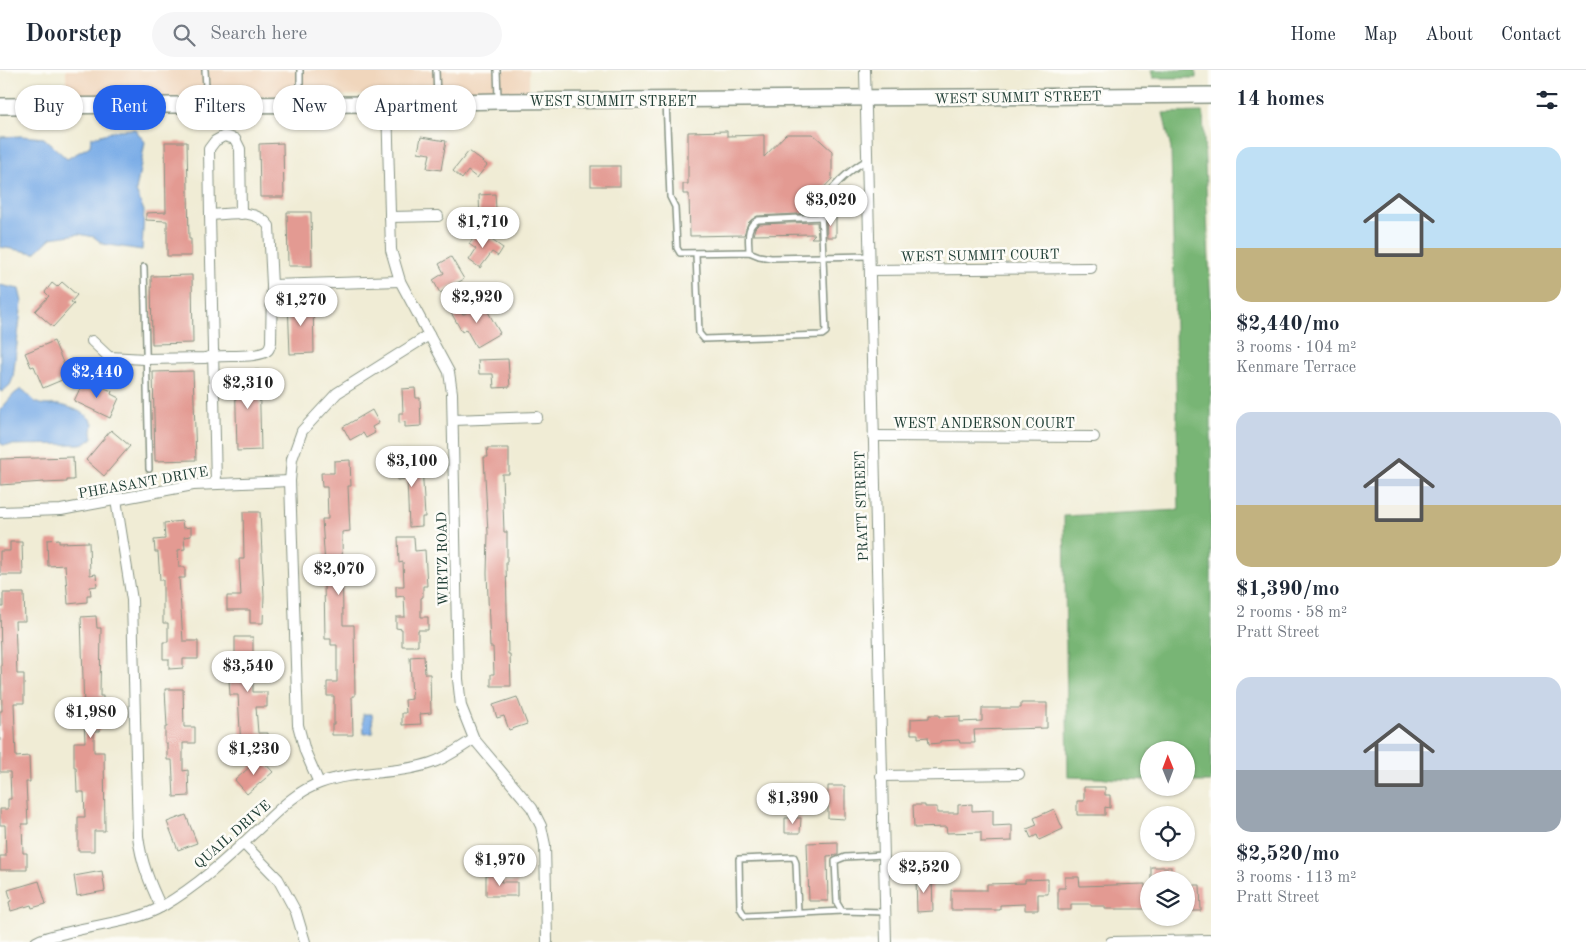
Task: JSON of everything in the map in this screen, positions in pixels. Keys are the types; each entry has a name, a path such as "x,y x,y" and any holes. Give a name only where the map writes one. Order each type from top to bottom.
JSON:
{"street":[{"name":"PRATT STREET","path":"865,70 886,942"},
{"name":"WEST SUMMIT STREET","path":"476,102 1211,95"},
{"name":"WEST SUMMIT STREET","path":"0,106 176,105"},
{"name":"WIRTZ ROAD","path":"387,130 391,250 400,281 449,372 452,393 458,679 461,706 474,739 532,808 541,826 545,845 547,942"},
{"path":"216,484 209,150 215,141 224,136 235,139 240,149 241,214"},
{"path":"92,341 109,357 145,359 253,355 268,350 271,342 272,285 269,226 264,218 256,215 210,215"},
{"path":"390,217 438,216"},
{"name":"WEST SUMMIT COURT","path":"870,270 1091,268"},
{"path":"272,285 400,281"},
{"path":"319,783 305,751 298,725 290,481 292,459 302,431 337,394 429,335"},
{"path":"453,420 537,417"},
{"name":"WEST ANDERSON COURT","path":"873,436 1094,437"},
{"name":"PHEASANT DRIVE","path":"0,512 62,510 193,485 290,481"},
{"path":"116,500 132,600 138,836 140,853 148,880 161,907"},
{"name":"QUAIL DRIVE","path":"36,942 66,932 132,918 161,907 188,890 243,844 294,797 319,783 352,774 396,770 430,763 453,753 474,739"},
{"path":"881,776 1019,774"},
{"path":"243,844 278,879 296,912 306,942"},
{"path":"1111,942 1211,940"}],"lane":[{"path":"205,70 206,85"},
{"path":"300,70 300,85"},
{"path":"436,70 436,85"},
{"path":"497,70 498,101"},
{"path":"666,100 670,197 675,207 677,248 680,254 749,252 771,258 869,256"},
{"path":"696,254 699,333 704,339 822,335 826,332 821,208 825,198 852,169 868,160"},
{"path":"749,252 749,226 752,222 758,220 821,217"},
{"path":"144,268 149,469"},
{"path":"842,911 837,902 836,861 845,857 884,855"},
{"path":"798,913 796,863 794,857 739,859 740,908 746,916 842,911 885,912"}],"shaded area":[{"path":"66,70 529,70 529,93 476,94 476,85 356,85 356,95 346,95 346,85 273,85 273,96 263,96 263,85 176,85 176,98 166,98 166,85 93,85 93,99 83,99 83,85 66,85"}],"green space":[{"path":"1151,70 1196,70 1196,78 1153,78"},
{"path":"1203,112 1211,313 1211,782 1195,782 1195,741 1140,741 1140,780 1068,777 1064,516 1179,510 1171,149 1163,113"}],"water":[{"path":"118,130 136,130 145,142 136,191 144,211 142,250 103,244 94,237 79,234 51,238 35,253 0,247 0,137 44,138 67,159 90,146 91,138"},
{"path":"0,285 19,289 22,302 13,378 10,385 2,392 0,391"},
{"path":"465,289 468,295 455,303 451,297"},
{"path":"21,389 37,403 64,406 84,414 93,424 93,438 86,443 79,444 3,445 0,443 0,410"},
{"path":"363,714 372,714 373,733 364,734"}],"building":[{"path":"727,131 727,136 764,135 764,157 786,134 813,134 832,151 832,179 815,197 817,213 757,216 748,223 744,235 690,236 689,194 683,194 683,184 688,184 688,132"},
{"path":"421,137 446,141 441,170 427,168 430,154 418,152"},
{"path":"165,142 187,142 191,256 167,256 167,221 146,220 146,213 166,212"},
{"path":"283,143 284,197 260,197 259,144"},
{"path":"469,151 487,165 477,178 468,171 462,179 453,171"},
{"path":"591,166 620,166 620,186 591,186"},
{"path":"495,194 496,209 499,209 500,220 480,221 479,195"},
{"path":"287,212 311,212 312,266 288,266"},
{"path":"826,217 836,217 836,237 827,237"},
{"path":"817,222 818,238 811,238 815,234 753,235 755,228 759,224"},
{"path":"479,231 503,248 498,256 492,252 480,268 469,260 476,249 469,244"},
{"path":"451,257 464,279 440,293 433,280 444,273 439,264"},
{"path":"192,275 193,343 152,344 151,276"},
{"path":"62,282 77,295 71,302 74,304 53,327 35,311 49,296 45,292 52,283 57,287"},
{"path":"313,300 314,353 290,354 288,301"},
{"path":"483,303 500,333 476,347 466,329 462,332 449,309 464,314"},
{"path":"54,341 69,377 43,388 34,366 31,367 25,353"},
{"path":"508,359 510,387 494,388 493,374 479,374 478,360"},
{"path":"235,370 259,370 261,450 237,451"},
{"path":"193,371 196,460 155,461 153,372"},
{"path":"84,380 112,391 111,394 119,398 110,418 74,401"},
{"path":"415,388 416,398 420,398 421,426 405,427 405,422 399,423 399,413 403,413 402,389"},
{"path":"372,410 379,423 372,427 375,433 366,438 363,433 350,440 343,427"},
{"path":"111,430 130,446 104,476 86,460"},
{"path":"487,448 509,448 509,474 502,474 504,532 507,532 508,654 510,654 511,686 491,686 491,674 494,674 493,647 490,647 487,573 488,533 484,457 488,457"},
{"path":"411,453 412,465 422,465 425,517 422,517 422,526 409,527 407,479 397,480 396,454"},
{"path":"73,457 74,480 67,480 67,482 0,485 0,459"},
{"path":"350,460 351,486 348,486 350,531 342,532 343,625 354,625 355,696 352,696 353,735 332,735 334,696 327,696 327,682 337,682 337,645 331,645 331,639 325,639 324,582 326,582 322,519 328,519 327,487 322,487 321,473 334,473 334,461"},
{"path":"243,512 260,512 264,596 263,623 250,623 250,610 227,610 227,596 241,596 239,559 244,559"},
{"path":"182,521 183,528 191,527 191,536 184,537 185,549 178,550 179,567 185,567 185,578 179,578 183,641 198,641 198,659 183,659 183,668 169,669 169,659 163,659 163,642 168,642 168,623 163,623 163,580 160,580 158,552 155,552 154,540 165,539 164,523"},
{"path":"398,537 414,537 415,551 425,550 427,586 423,586 421,617 428,617 428,630 418,630 418,646 402,646 402,629 396,628 396,617 405,617 404,596 396,597 396,586 404,586 403,562 399,563"},
{"path":"59,539 59,543 89,542 90,575 96,574 97,586 90,587 91,595 87,595 87,602 68,604 65,565 48,566 47,540"},
{"path":"10,542 22,542 23,575 0,575 0,551 10,551"},
{"path":"3,593 24,593 25,621 15,621 17,674 24,674 24,703 14,703 16,757 29,756 30,782 26,782 28,824 22,824 23,853 27,853 27,870 0,870 0,856 6,856 5,825 0,825 0,809 8,809 8,799 11,799 10,772 0,772 0,711 2,711 0,607 3,607"},
{"path":"96,616 97,628 101,628 100,696 103,696 103,721 100,721 100,731 94,731 94,752 104,752 105,831 94,831 94,851 78,851 78,817 85,817 84,792 77,792 76,767 74,767 74,742 85,742 84,718 78,718 78,709 84,709 81,617"},
{"path":"235,637 253,637 253,656 265,656 265,665 253,665 253,692 267,692 267,707 256,707 258,733 268,733 268,746 241,747 238,695 230,695 229,680 235,680"},
{"path":"424,656 425,674 430,674 431,713 420,714 421,724 402,725 402,713 406,713 405,700 412,699 410,657"},
{"path":"165,689 183,689 184,727 195,727 195,743 183,743 183,771 188,770 189,796 174,797 172,760 167,760 167,743 165,743 165,727 167,727"},
{"path":"517,697 527,724 509,730 504,716 497,718 493,705"},
{"path":"1021,703 1047,703 1047,728 974,730 975,743 960,743 959,740 940,741 940,743 929,744 928,737 918,738 918,734 911,734 911,719 929,718 929,715 939,715 939,717 960,716 960,722 982,721 982,708 1021,708"},
{"path":"260,758 273,772 247,794 235,780"},
{"path":"828,786 845,786 845,819 828,818"},
{"path":"1084,787 1105,787 1105,795 1110,795 1110,808 1105,807 1105,815 1077,815 1077,801 1084,801"},
{"path":"972,804 972,811 993,810 993,826 1012,825 1012,841 981,842 981,832 947,833 946,827 914,828 913,805 937,807 937,813 958,813 958,805"},
{"path":"1054,809 1063,829 1039,840 1037,835 1031,838 1027,829 1037,825 1034,818"},
{"path":"186,815 197,843 178,850 167,822"},
{"path":"785,818 801,818 800,833 785,833"},
{"path":"838,842 838,855 827,856 828,901 809,901 807,843"},
{"path":"1151,867 1171,867 1171,871 1151,871"},
{"path":"102,871 105,891 77,896 74,876"},
{"path":"486,875 501,875 501,882 517,882 517,896 486,896"},
{"path":"932,877 933,911 917,912 916,878"},
{"path":"1065,877 1079,877 1080,886 1140,884 1140,909 1105,909 1105,906 1071,904 1071,910 1058,910 1058,888 1065,888"},
{"path":"1048,879 1048,894 1038,894 1038,910 1025,910 1025,904 1000,905 1000,910 951,910 951,890 987,890 987,884 1025,883 1025,880"},
{"path":"39,881 46,904 32,908 31,905 11,911 8,890"},
{"path":"1195,885 1200,885 1201,911 1195,911"}]}
